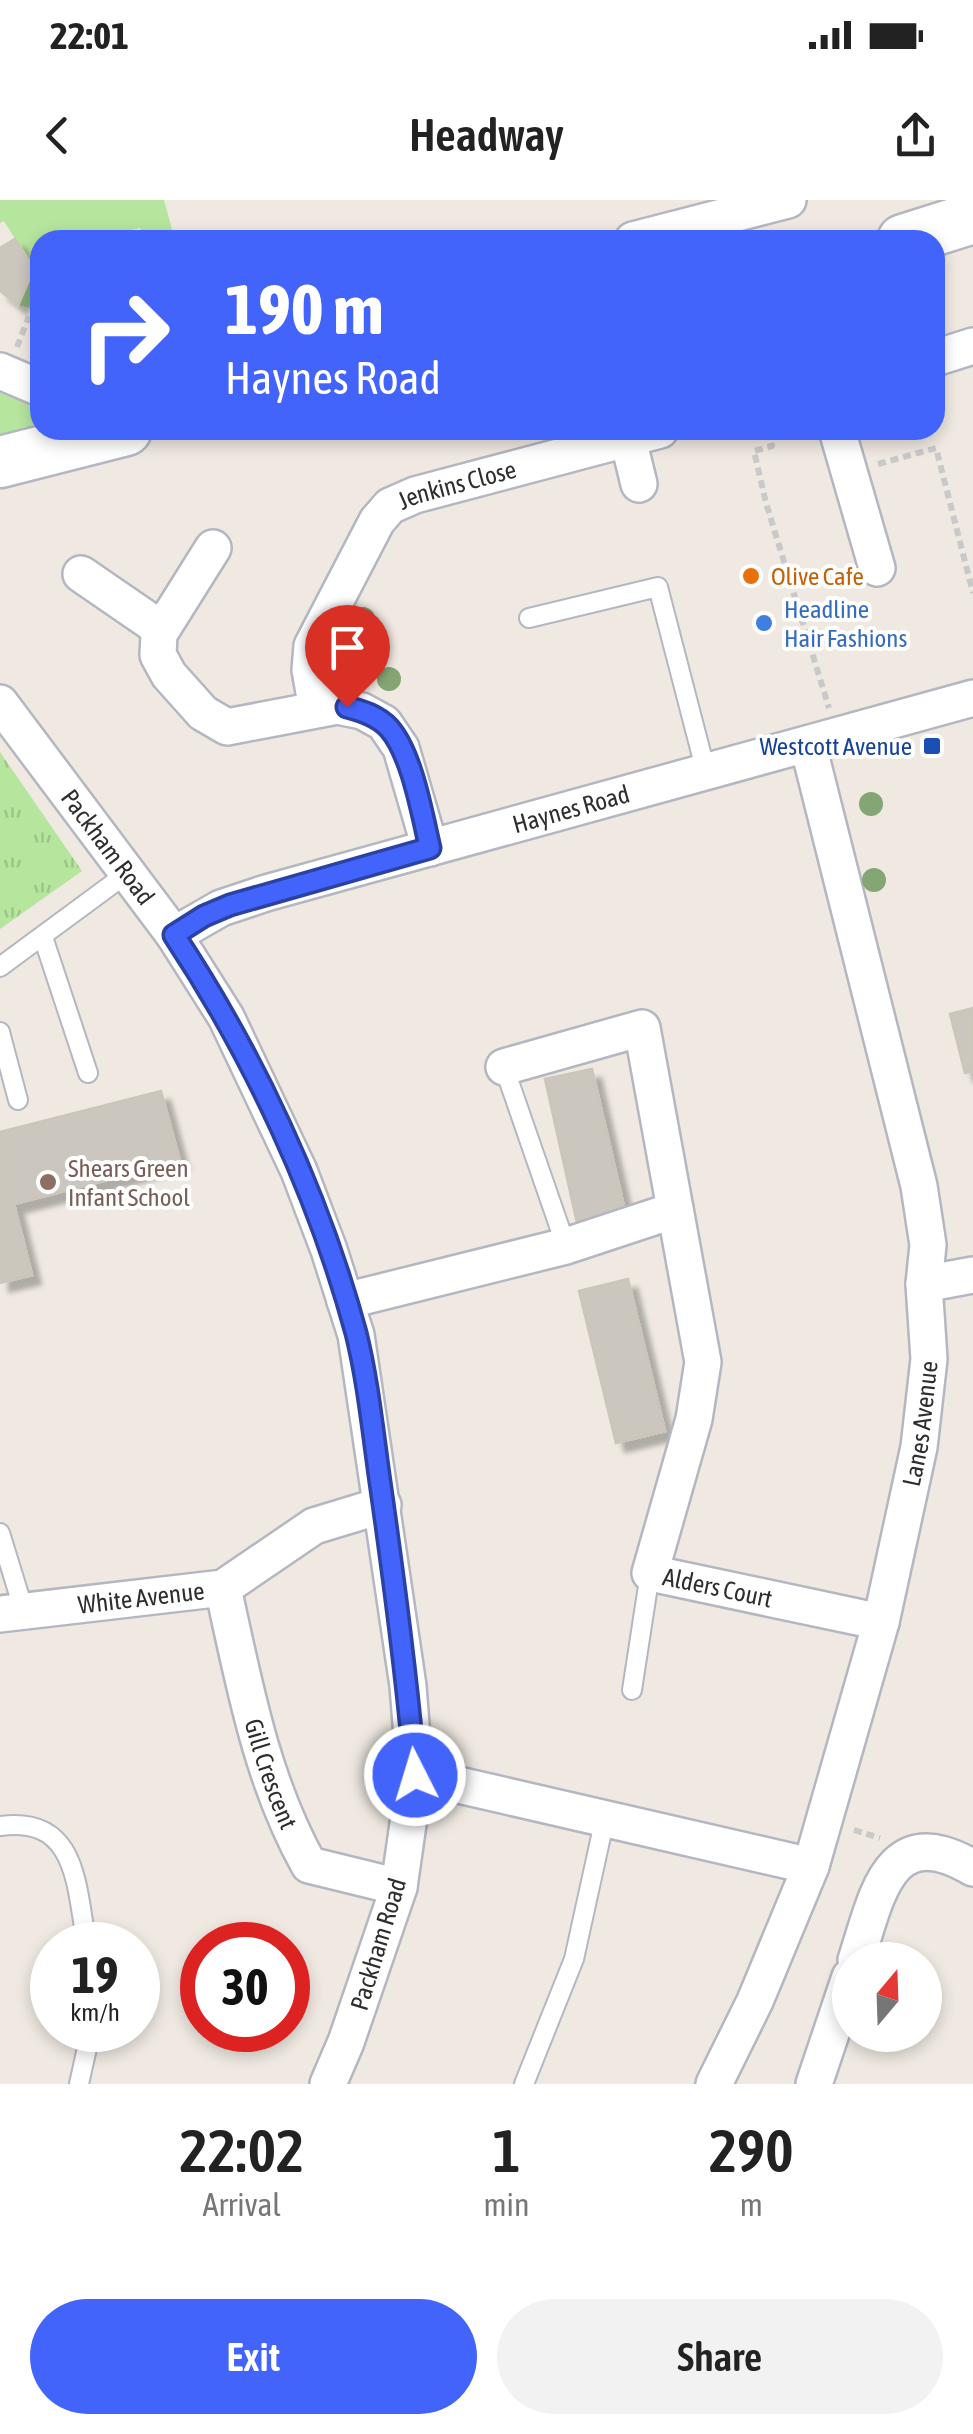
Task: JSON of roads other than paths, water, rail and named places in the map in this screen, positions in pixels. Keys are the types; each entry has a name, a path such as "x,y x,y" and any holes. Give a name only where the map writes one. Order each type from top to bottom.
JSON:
{"street":[{"path":"662,230 730,207 788,200"},
{"path":"935,230 973,218"},
{"path":"945,355 973,346"},
{"path":"6,364 30,381"},
{"path":"0,462 87,440"},
{"name":"Jenkins Close","path":"316,708 311,650 373,527 390,506 415,495 621,440"},
{"name":"Jenkins Close","path":"639,484 643,440"},
{"path":"840,440 877,568"},
{"path":"213,548 161,628 157,651 170,675 217,724 232,727 337,706 370,715 392,732 413,782 430,848"},
{"path":"82,574 161,628"},
{"name":"Haynes Road","path":"174,935 230,905 973,698"},
{"name":"Packham Road","path":"0,703 174,935 226,1016 275,1118 330,1250 356,1335 408,1686 415,1775 398,1888 328,2084"},
{"name":"Lanes Avenue","path":"714,2084 755,2001 810,1866 881,1622 920,1446 929,1359 924,1284 928,1245 913,1153 823,740"},
{"name":"Alders Court","path":"504,1067 642,1028 703,1362 694,1419 650,1573 881,1622"},
{"path":"346,1301 566,1246 675,1210"},
{"path":"924,1284 973,1275"},
{"name":"White Avenue","path":"12,1612 223,1588 314,1526 383,1505"},
{"name":"Gill Crescent","path":"223,1588 254,1732 286,1824 310,1865 398,1888"},
{"path":"415,1775 810,1866"},
{"path":"862,1942 884,1881 897,1862 919,1852 930,1852 973,1868"},
{"path":"814,2084 832,2030"}],"lane":[{"path":"529,618 658,587 706,772"},
{"path":"0,967 126,874"},
{"path":"43,937 88,1073"},
{"path":"0,1032 18,1100"},
{"path":"504,1067 566,1246"},
{"path":"0,1533 12,1612"},
{"path":"632,1690 650,1573"},
{"path":"524,2084 574,1959 605,1818"},
{"path":"0,1826 16,1824 51,1834 70,1855 83,1922"},
{"path":"78,2084 86,2052"}],"place":[{"name":"Olive Cafe","path":"751,576"},
{"name":"Headline Hair Fashions","path":"764,623"},
{"name":"Westcott Avenue","path":"932,746"},
{"name":"Shears Green Infant School","path":"48,1182"}]}
